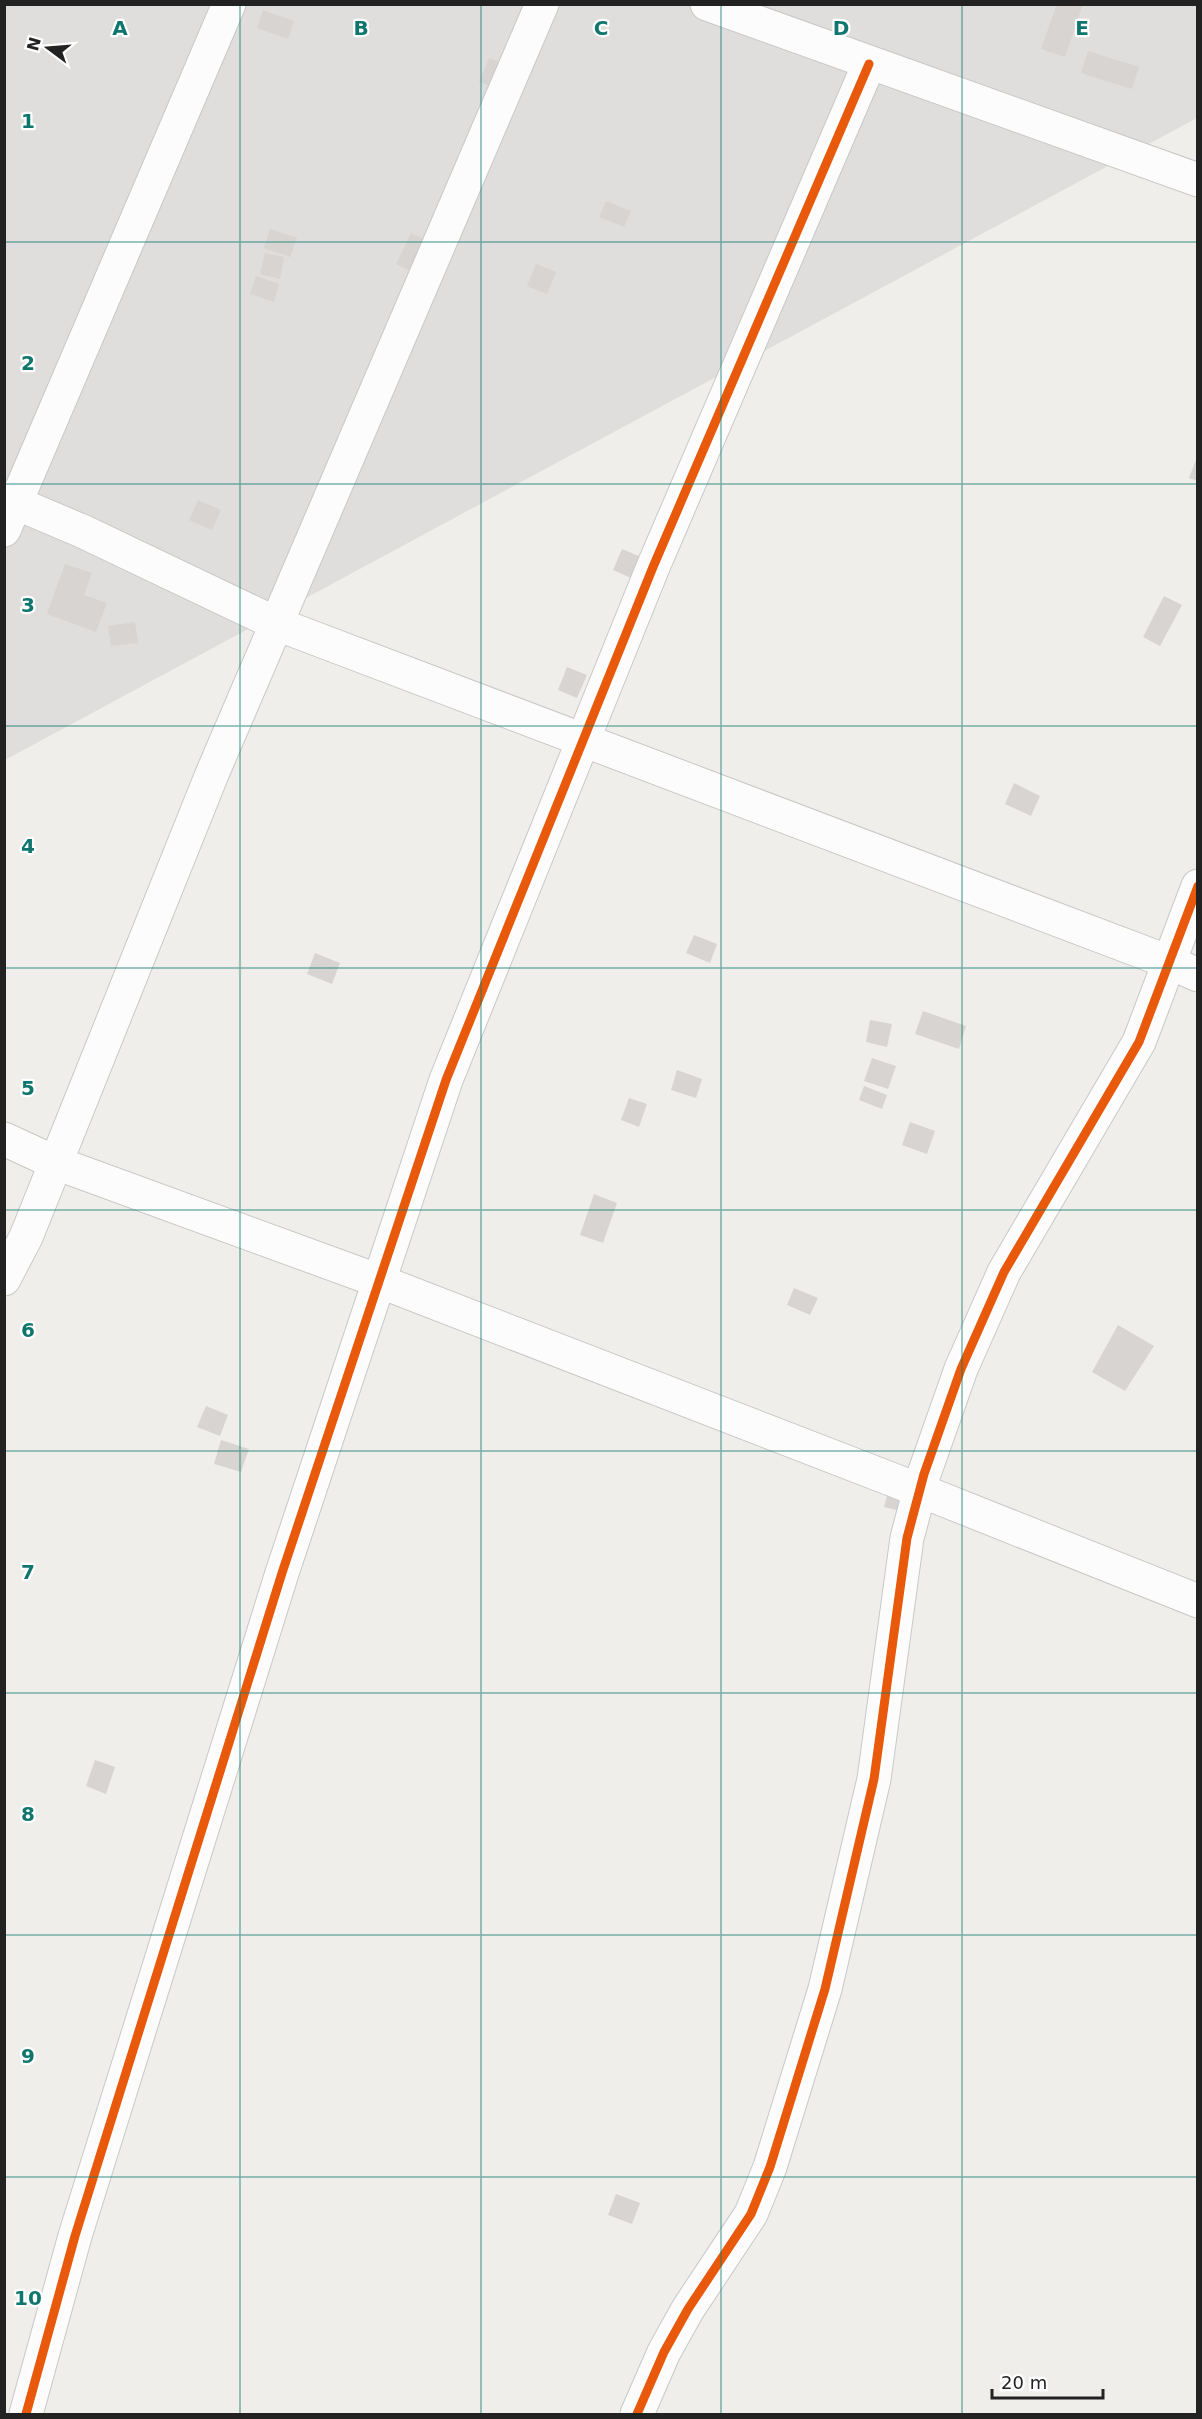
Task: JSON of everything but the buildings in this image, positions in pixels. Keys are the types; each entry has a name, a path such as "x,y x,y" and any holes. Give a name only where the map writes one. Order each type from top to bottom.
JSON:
{"street":[{"path":"229,4 8,510 82,531 277,624 1183,969"},
{"path":"4,1279 26,1237 212,774 542,4"},
{"path":"707,4 1197,180"},
{"path":"26,2415 86,2202 282,1573 446,1080 653,567 869,64"},
{"path":"637,2415 664,2352 688,2309 751,2214 770,2167 825,1989 874,1779 907,1538 920,1490 961,1369 1004,1272 1183,969 1197,886"},
{"path":"4,1139 56,1163 379,1281 920,1490 1197,1601"}],"shaded area":[{"path":"5,5 1197,5 1197,118 5,760"}],"cycle path":[{"path":"26,2414 75,2236 282,1573 446,1080 653,567 869,64"},
{"path":"637,2414 664,2352 688,2309 751,2214 770,2167 825,1989 874,1779 907,1538 924,1474 961,1369 1004,1272 1139,1042 1198,886"}]}
